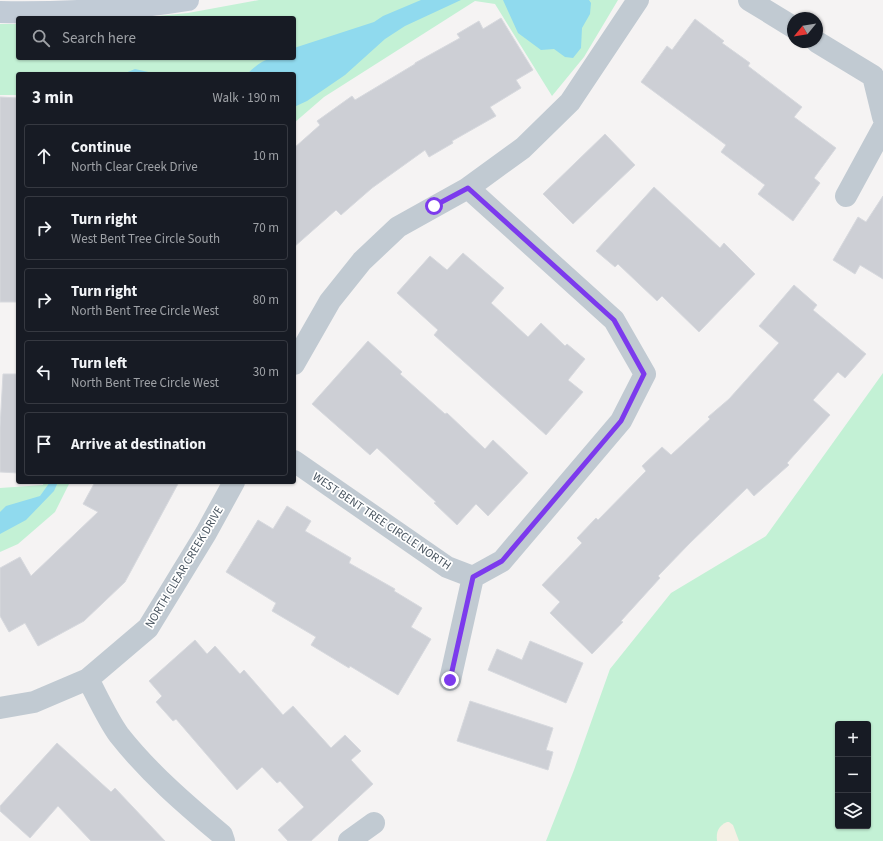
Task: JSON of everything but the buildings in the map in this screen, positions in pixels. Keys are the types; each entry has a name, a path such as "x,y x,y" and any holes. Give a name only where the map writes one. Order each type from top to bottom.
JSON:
{"main road":[{"path":"0,12 124,8 188,0"}],"street":[{"path":"296,360 330,301 362,261 398,227 468,188 524,148 570,102 638,0"},
{"path":"749,0 787,23"},
{"path":"823,46 873,76 883,117"},
{"path":"846,196 883,128"},
{"path":"450,680 473,577 502,561 621,421 644,374 614,320 468,188"},
{"name":"WEST BENT TREE CIRCLE NORTH","path":"296,462 448,567 473,577"},
{"name":"NORTH CLEAR CREEK DRIVE","path":"0,708 34,702 88,679 148,628 206,533 233,484"},
{"path":"88,679 119,734 145,764 183,802 222,835 224,841"},
{"path":"349,841 374,823"}],"green space":[{"path":"259,0 618,0 584,57 552,96 495,4 475,1 324,97 296,121 296,72 16,72 16,95 0,95 0,24 16,24 16,60 296,60 296,16 158,16 188,13"},
{"path":"883,373 883,841 546,841 574,770 610,669 671,593 766,536"},
{"path":"69,484 55,512 18,544 0,552 0,488"}],"sand":[{"path":"727,822 733,825 739,841 717,841 718,830"}],"water":[{"path":"421,0 461,0 405,26 385,39 345,75 307,101 296,106 296,72 249,72 266,60 296,60 296,47 374,22 383,16"},
{"path":"503,0 589,0 591,3 590,14 582,28 581,48 573,58 565,57 554,49 541,50 518,33"},
{"path":"135,69 148,72 128,72"},
{"path":"49,484 57,484 54,491 26,520 0,534 0,512 6,506 40,496"}],"route":[{"path":"434,206 468,188 614,320 644,374 621,421 502,561 473,577 450,680"}]}
